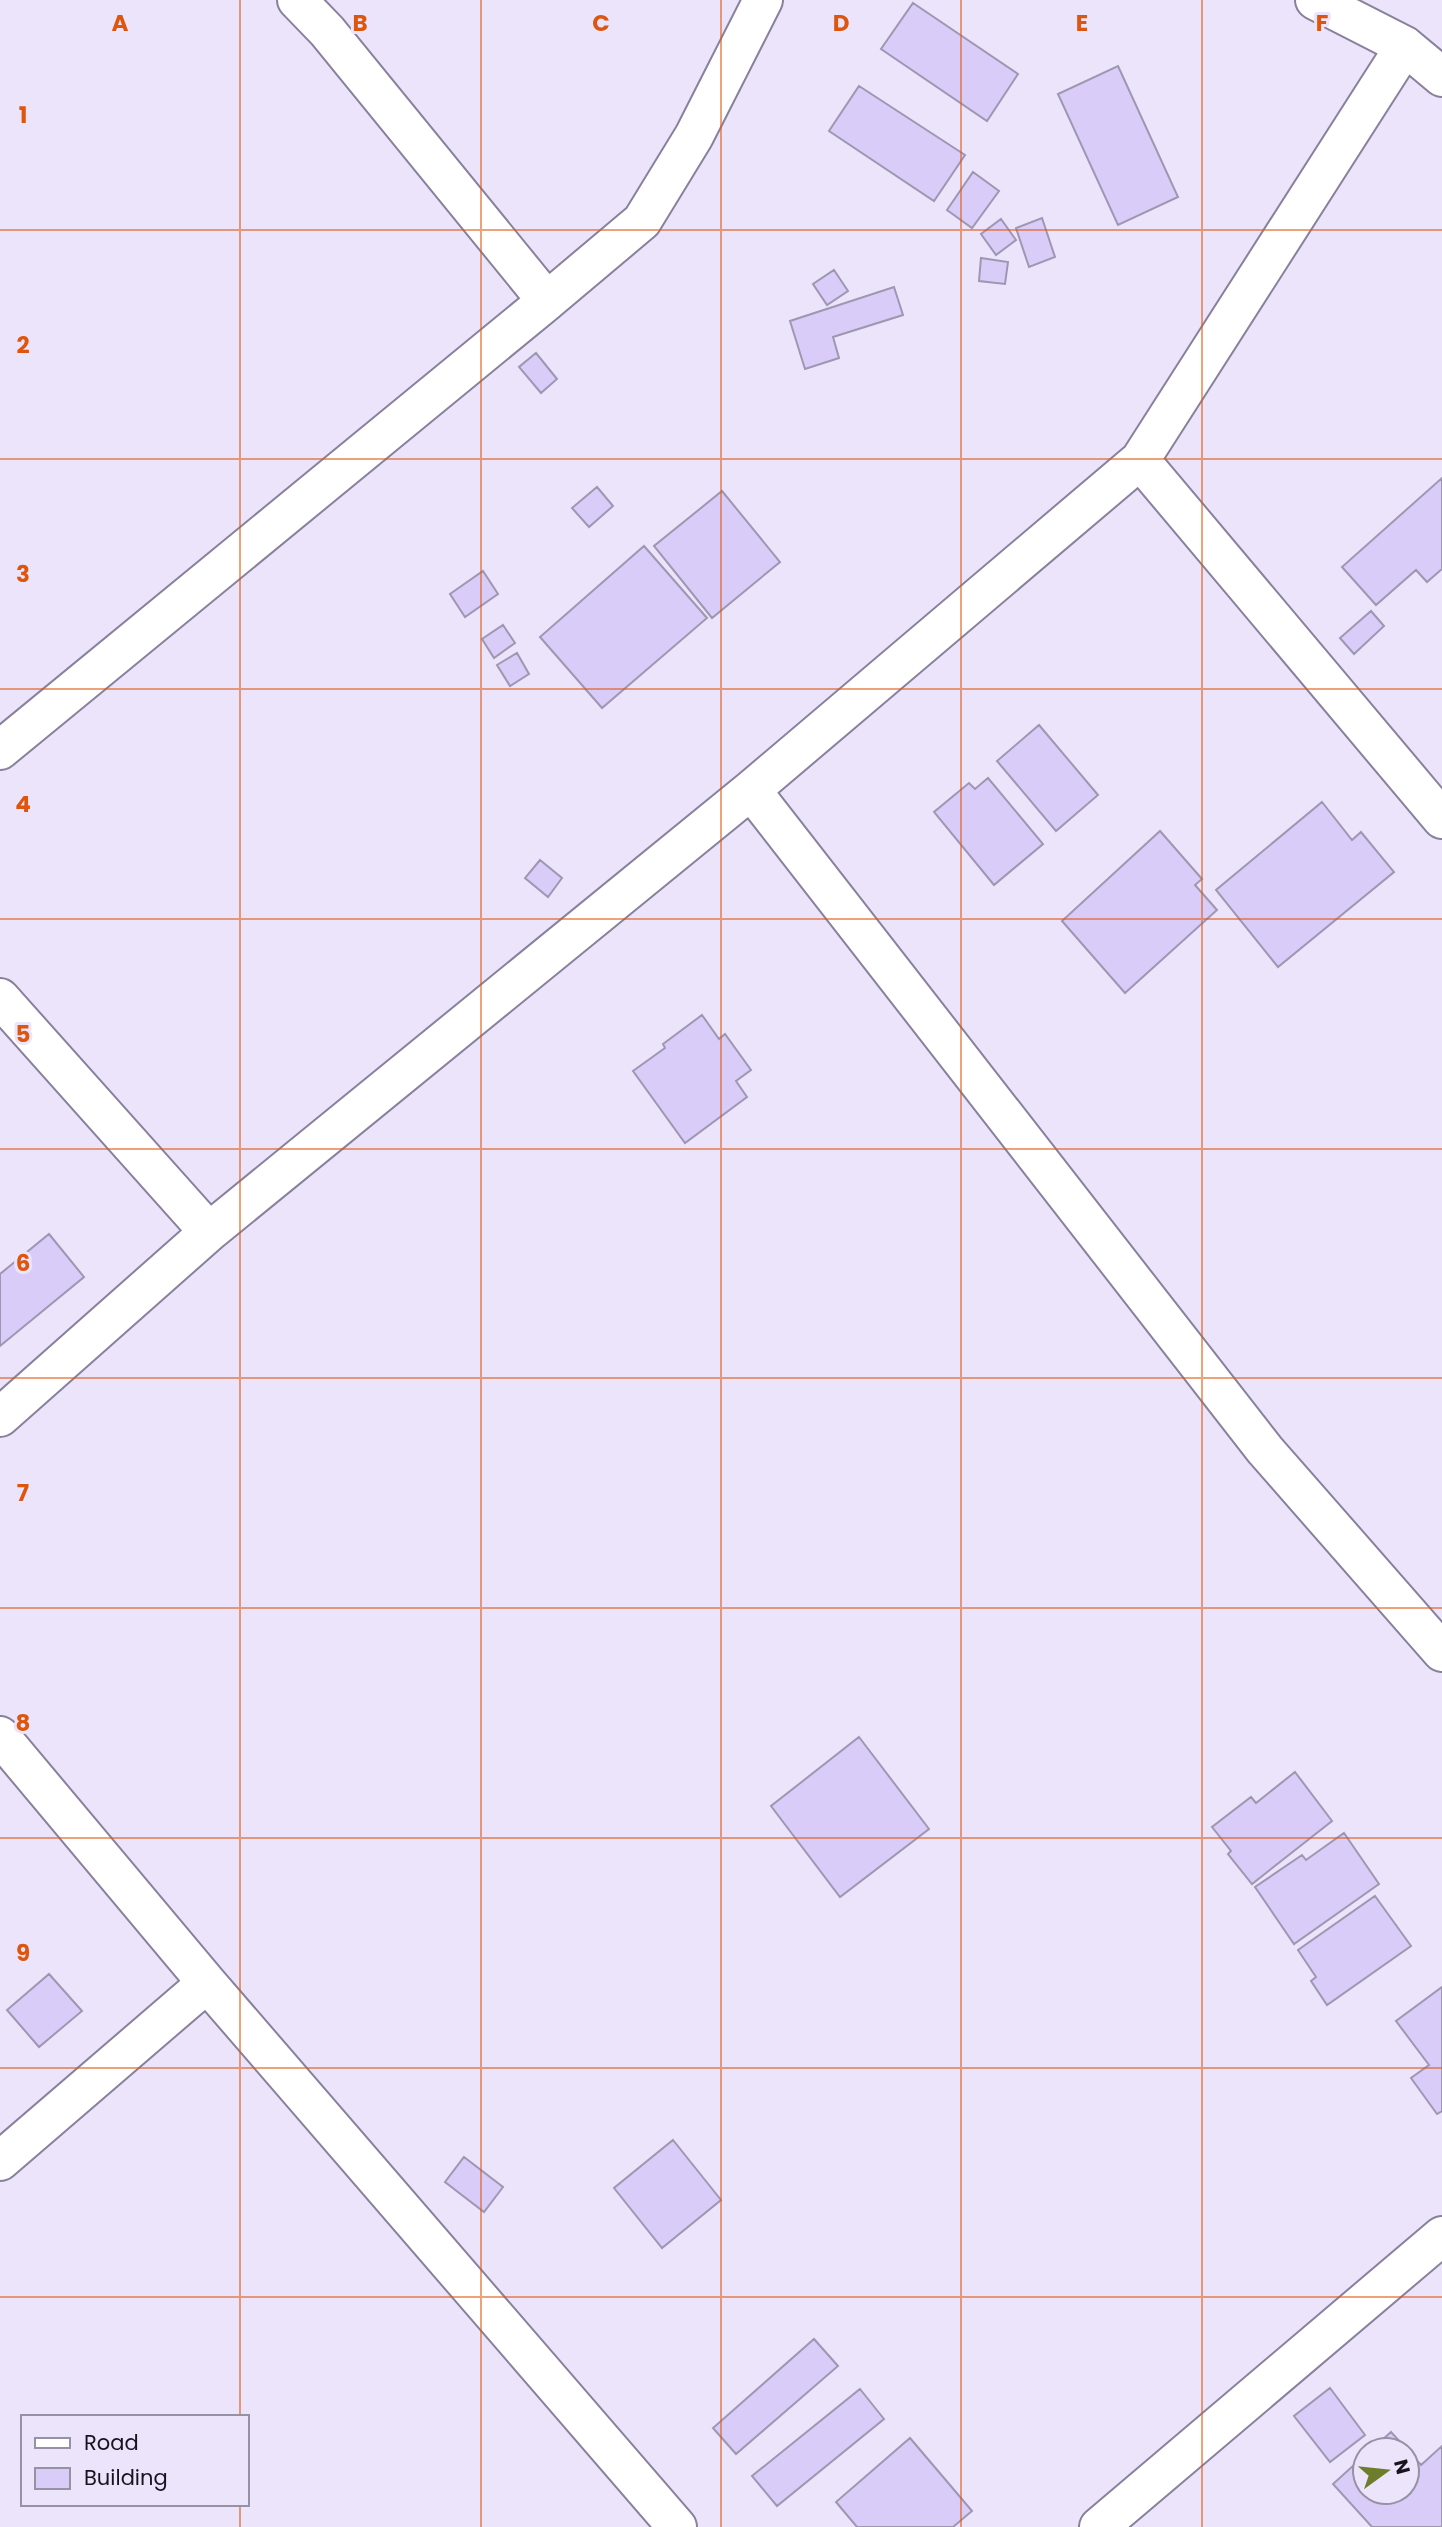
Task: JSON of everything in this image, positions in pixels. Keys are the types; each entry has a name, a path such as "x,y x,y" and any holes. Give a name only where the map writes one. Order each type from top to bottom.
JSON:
{"street":[{"path":"297,0 327,32 547,302"},
{"path":"0,750 547,302 642,221 694,136 763,0"},
{"path":"1315,0 1405,46 1442,77"},
{"path":"0,1418 209,1232 751,790 1140,460 1405,46"},
{"path":"1140,460 1442,818"},
{"path":"751,790 1265,1450 1442,1652"},
{"path":"0,998 209,1232"},
{"path":"0,1736 207,1983 677,2527"},
{"path":"0,2161 207,1983"},
{"path":"1099,2527 1442,2236"}],"building":[{"path":"913,3 1018,74 987,121 881,49"},
{"path":"1118,66 1178,197 1118,225 1058,94"},
{"path":"859,86 965,155 934,201 829,131"},
{"path":"973,172 999,191 972,228 947,210"},
{"path":"1042,218 1055,257 1029,267 1016,228"},
{"path":"1001,219 1016,240 996,255 981,234"},
{"path":"981,258 1008,262 1005,284 979,281"},
{"path":"834,270 848,291 827,305 813,284"},
{"path":"894,287 903,315 833,337 839,358 805,369 790,321"},
{"path":"536,353 557,379 541,393 519,367"},
{"path":"1442,478 1442,569 1427,582 1416,570 1376,605 1342,567"},
{"path":"597,487 613,506 589,527 572,508"},
{"path":"722,491 780,562 712,618 654,546"},
{"path":"644,546 707,618 602,708 540,637"},
{"path":"483,571 498,594 465,617 450,594"},
{"path":"1371,611 1384,626 1354,654 1340,638"},
{"path":"503,625 515,643 494,658 482,639"},
{"path":"517,653 529,674 510,686 497,665"},
{"path":"1039,725 1098,795 1056,831 997,761"},
{"path":"988,778 1043,844 994,885 934,812 969,783 975,789"},
{"path":"1322,802 1352,840 1361,832 1394,872 1278,967 1216,890"},
{"path":"1160,831 1202,879 1195,885 1217,910 1125,993 1062,921"},
{"path":"540,860 562,878 548,897 525,878"},
{"path":"702,1015 719,1039 725,1034 751,1070 736,1081 747,1097 685,1143 633,1071 665,1048 663,1044"},
{"path":"49,1234 84,1277 0,1346 0,1274"},
{"path":"859,1737 929,1829 840,1897 771,1806"},
{"path":"1295,1772 1332,1821 1252,1884 1228,1854 1231,1851 1212,1827 1251,1797 1256,1803"},
{"path":"1344,1833 1379,1884 1294,1944 1255,1887 1302,1855 1306,1860"},
{"path":"1375,1896 1411,1946 1327,2005 1311,1981 1316,1977 1298,1950"},
{"path":"49,1974 82,2011 39,2047 7,2010"},
{"path":"1442,1987 1442,2111 1437,2114 1411,2078 1429,2065 1396,2021"},
{"path":"673,2140 721,2200 662,2248 614,2188"},
{"path":"464,2157 503,2187 484,2212 445,2182"},
{"path":"814,2339 838,2366 736,2454 713,2428"},
{"path":"1330,2388 1365,2435 1351,2436 1351,2446 1330,2462 1294,2416"},
{"path":"860,2389 884,2419 777,2506 752,2476"},
{"path":"910,2438 972,2511 953,2527 857,2527 836,2502"},
{"path":"1442,2446 1442,2527 1372,2527 1353,2506 1421,2506 1421,2465"},
{"path":"1351,2468 1351,2504 1333,2484"}]}
